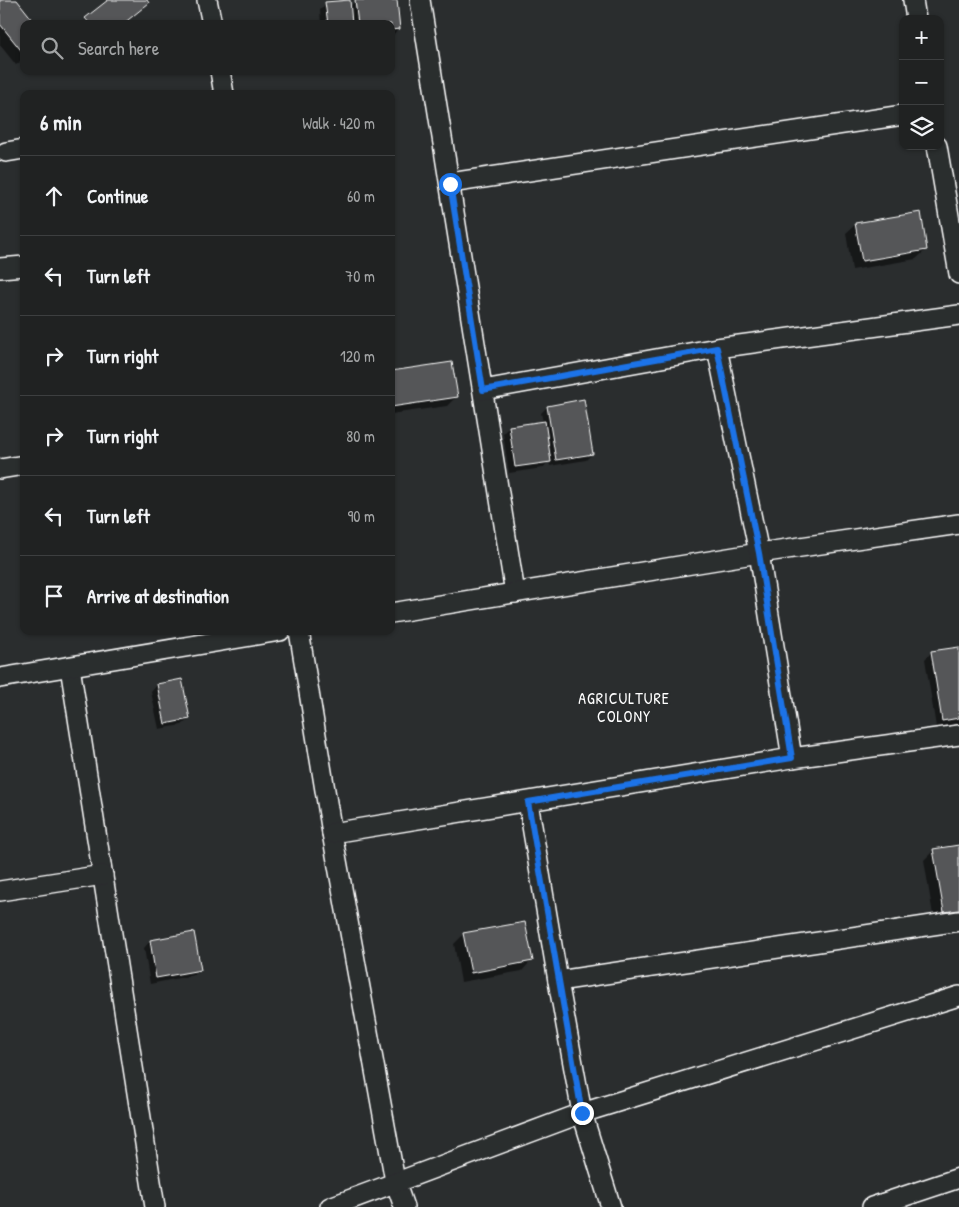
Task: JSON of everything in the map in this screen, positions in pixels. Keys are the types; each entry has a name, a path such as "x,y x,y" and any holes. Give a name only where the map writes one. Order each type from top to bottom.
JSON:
{"street":[{"path":"208,0 211,20"},
{"path":"420,0 515,593"},
{"path":"913,0 915,15"},
{"path":"221,75 223,90"},
{"path":"450,184 899,116"},
{"path":"939,150 959,274"},
{"path":"0,268 20,266"},
{"path":"483,390 717,348 959,314"},
{"path":"717,348 759,553 792,758"},
{"path":"0,468 20,466"},
{"path":"395,612 759,553 959,524"},
{"path":"0,678 257,635"},
{"path":"300,635 332,833 395,1181 404,1207"},
{"path":"70,667 155,1207"},
{"path":"332,833 792,758 959,735"},
{"path":"528,802 582,1113 611,1207"},
{"path":"0,891 103,875"},
{"path":"558,981 959,921"},
{"path":"330,1207 395,1181 582,1113 959,996"},
{"path":"872,1207 959,1178"}],"building":[{"path":"0,0 17,0 33,20 20,20 20,49 0,24"},
{"path":"108,0 147,0 149,3 128,20 87,20 85,18"},
{"path":"350,0 352,20 327,20 325,2"},
{"path":"355,0 397,0 400,29 395,30 395,20 358,20"},
{"path":"921,212 927,250 862,261 855,223"},
{"path":"452,362 458,397 395,406 395,370"},
{"path":"584,399 593,454 556,460 547,406"},
{"path":"545,421 551,462 515,467 509,426"},
{"path":"959,647 959,718 942,721 931,651"},
{"path":"182,679 190,719 165,724 157,684"},
{"path":"959,845 959,910 944,912 933,849"},
{"path":"525,922 533,961 471,973 463,933"},
{"path":"194,932 201,970 156,978 150,940"}],"district":[{"name":"AGRICULTURE COLONY","path":"624,707"}],"route":[{"path":"450,184 483,390 717,348 759,553 792,758 528,802 582,1113"}]}
